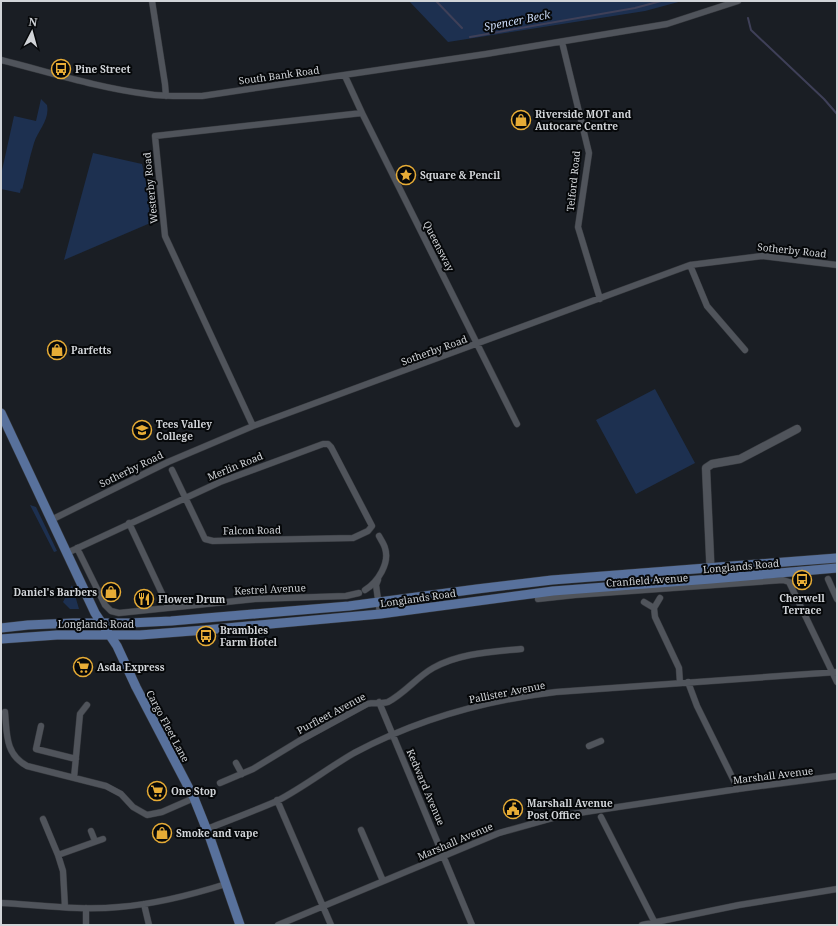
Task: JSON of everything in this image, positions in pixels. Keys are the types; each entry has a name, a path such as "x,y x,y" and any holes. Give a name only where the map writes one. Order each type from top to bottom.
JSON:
{"main road":[{"name":"Cargo Fleet Lane","path":"1,414 95,613 117,646 136,688 194,798 207,829 240,925"},
{"name":"Longlands Road","path":"1,628 28,625 171,621 349,606 378,598 552,580 837,558"},
{"name":"Longlands Road","path":"1,639 57,635 140,635 205,630 380,614 553,591 837,568"}],"street":[{"path":"152,1 166,96"},
{"name":"South Bank Road","path":"1,60 106,87 147,94 166,96 210,95 345,76 667,24 738,1"},
{"name":"Telford Road","path":"562,42 589,153 578,227 600,299"},
{"name":"Queensway","path":"345,76 517,424"},
{"name":"Westerby Road","path":"253,426 165,236 155,136 362,113"},
{"name":"Sotherby Road","path":"51,520 168,462 253,426 477,345 690,265 762,256 837,265"},
{"path":"690,265 706,306 746,350"},
{"path":"711,579 706,468 712,464 740,459 797,429"},
{"name":"Merlin Road","path":"67,553 185,497 262,465 319,445 328,444 372,526"},
{"name":"Falcon Road","path":"172,470 205,539 213,541 353,538 368,531 372,526"},
{"path":"129,523 168,608"},
{"path":"379,536 385,548 386,554 384,567 376,585 380,614"},
{"name":"Kestrel Avenue","path":"77,548 105,605 111,610 119,613 255,599 346,596 359,593"},
{"path":"365,590 378,579"},
{"path":"828,579 835,591 837,599"},
{"name":"Cranfield Avenue","path":"538,599 783,580 789,582 835,672 837,682"},
{"path":"660,598 654,608 655,617 679,668 680,683"},
{"path":"644,602 654,608"},
{"name":"Purfleet Avenue","path":"220,783 242,774 367,704 387,702 433,668 458,658 476,654 521,649"},
{"name":"Pallister Avenue","path":"207,829 277,800 355,753 432,720 464,710 524,697 556,692 835,672"},
{"path":"688,682 697,706 738,789"},
{"name":"Kedward Avenue","path":"379,702 444,856 471,925"},
{"path":"74,778 80,714 87,705"},
{"path":"5,712 4,730 11,751 20,762 27,766 106,786 121,794 134,807 147,814 162,812 194,798"},
{"path":"41,726 36,749 76,759"},
{"path":"589,746 601,741"},
{"path":"236,763 242,774"},
{"name":"Marshall Avenue","path":"278,925 498,833 560,816 738,789 837,776"},
{"path":"277,800 331,925"},
{"path":"601,818 655,924"},
{"path":"43,819 58,855 64,881 65,906"},
{"path":"361,830 383,881"},
{"path":"91,831 95,841"},
{"path":"58,855 103,839"},
{"path":"1,903 86,908 119,907 144,904 192,894 226,884"},
{"path":"642,925 655,924 739,905 837,889"},
{"path":"144,904 150,925"},
{"path":"86,908 86,925"}],"shaded area":[{"path":"409,1 682,1 645,11 448,42"},
{"path":"41,99 47,105 47,115 34,143 22,190 21,188 20,193 1,189 1,175 14,116 36,121"},
{"path":"93,153 142,164 155,221 64,260"},
{"path":"655,389 695,463 636,494 596,420"},
{"path":"30,505 36,507 57,551 54,552"},
{"path":"72,585 79,609 70,609 63,602"}],"waterway":[{"path":"436,1 462,28"},
{"name":"Spencer Beck","path":"470,37 635,8 661,1"},
{"name":"Spencer Beck","path":"748,18 751,30 824,99 837,114"}],"place":[{"name":"Pine Street","path":"61,69"},
{"name":"Riverside MOT and Autocare Centre","path":"521,120"},
{"name":"Square & Pencil","path":"406,175"},
{"name":"Parfetts","path":"57,350"},
{"name":"Tees Valley College","path":"142,430"},
{"name":"Cherwell Terrace","path":"802,580"},
{"name":"Daniel's Barbers","path":"111,592"},
{"name":"Flower Drum","path":"144,599"},
{"name":"Brambles Farm Hotel","path":"206,636"},
{"name":"Asda Express","path":"83,667"},
{"name":"One Stop","path":"157,791"},
{"name":"Marshall Avenue Post Office","path":"513,809"},
{"name":"Smoke and vape","path":"162,833"}]}
